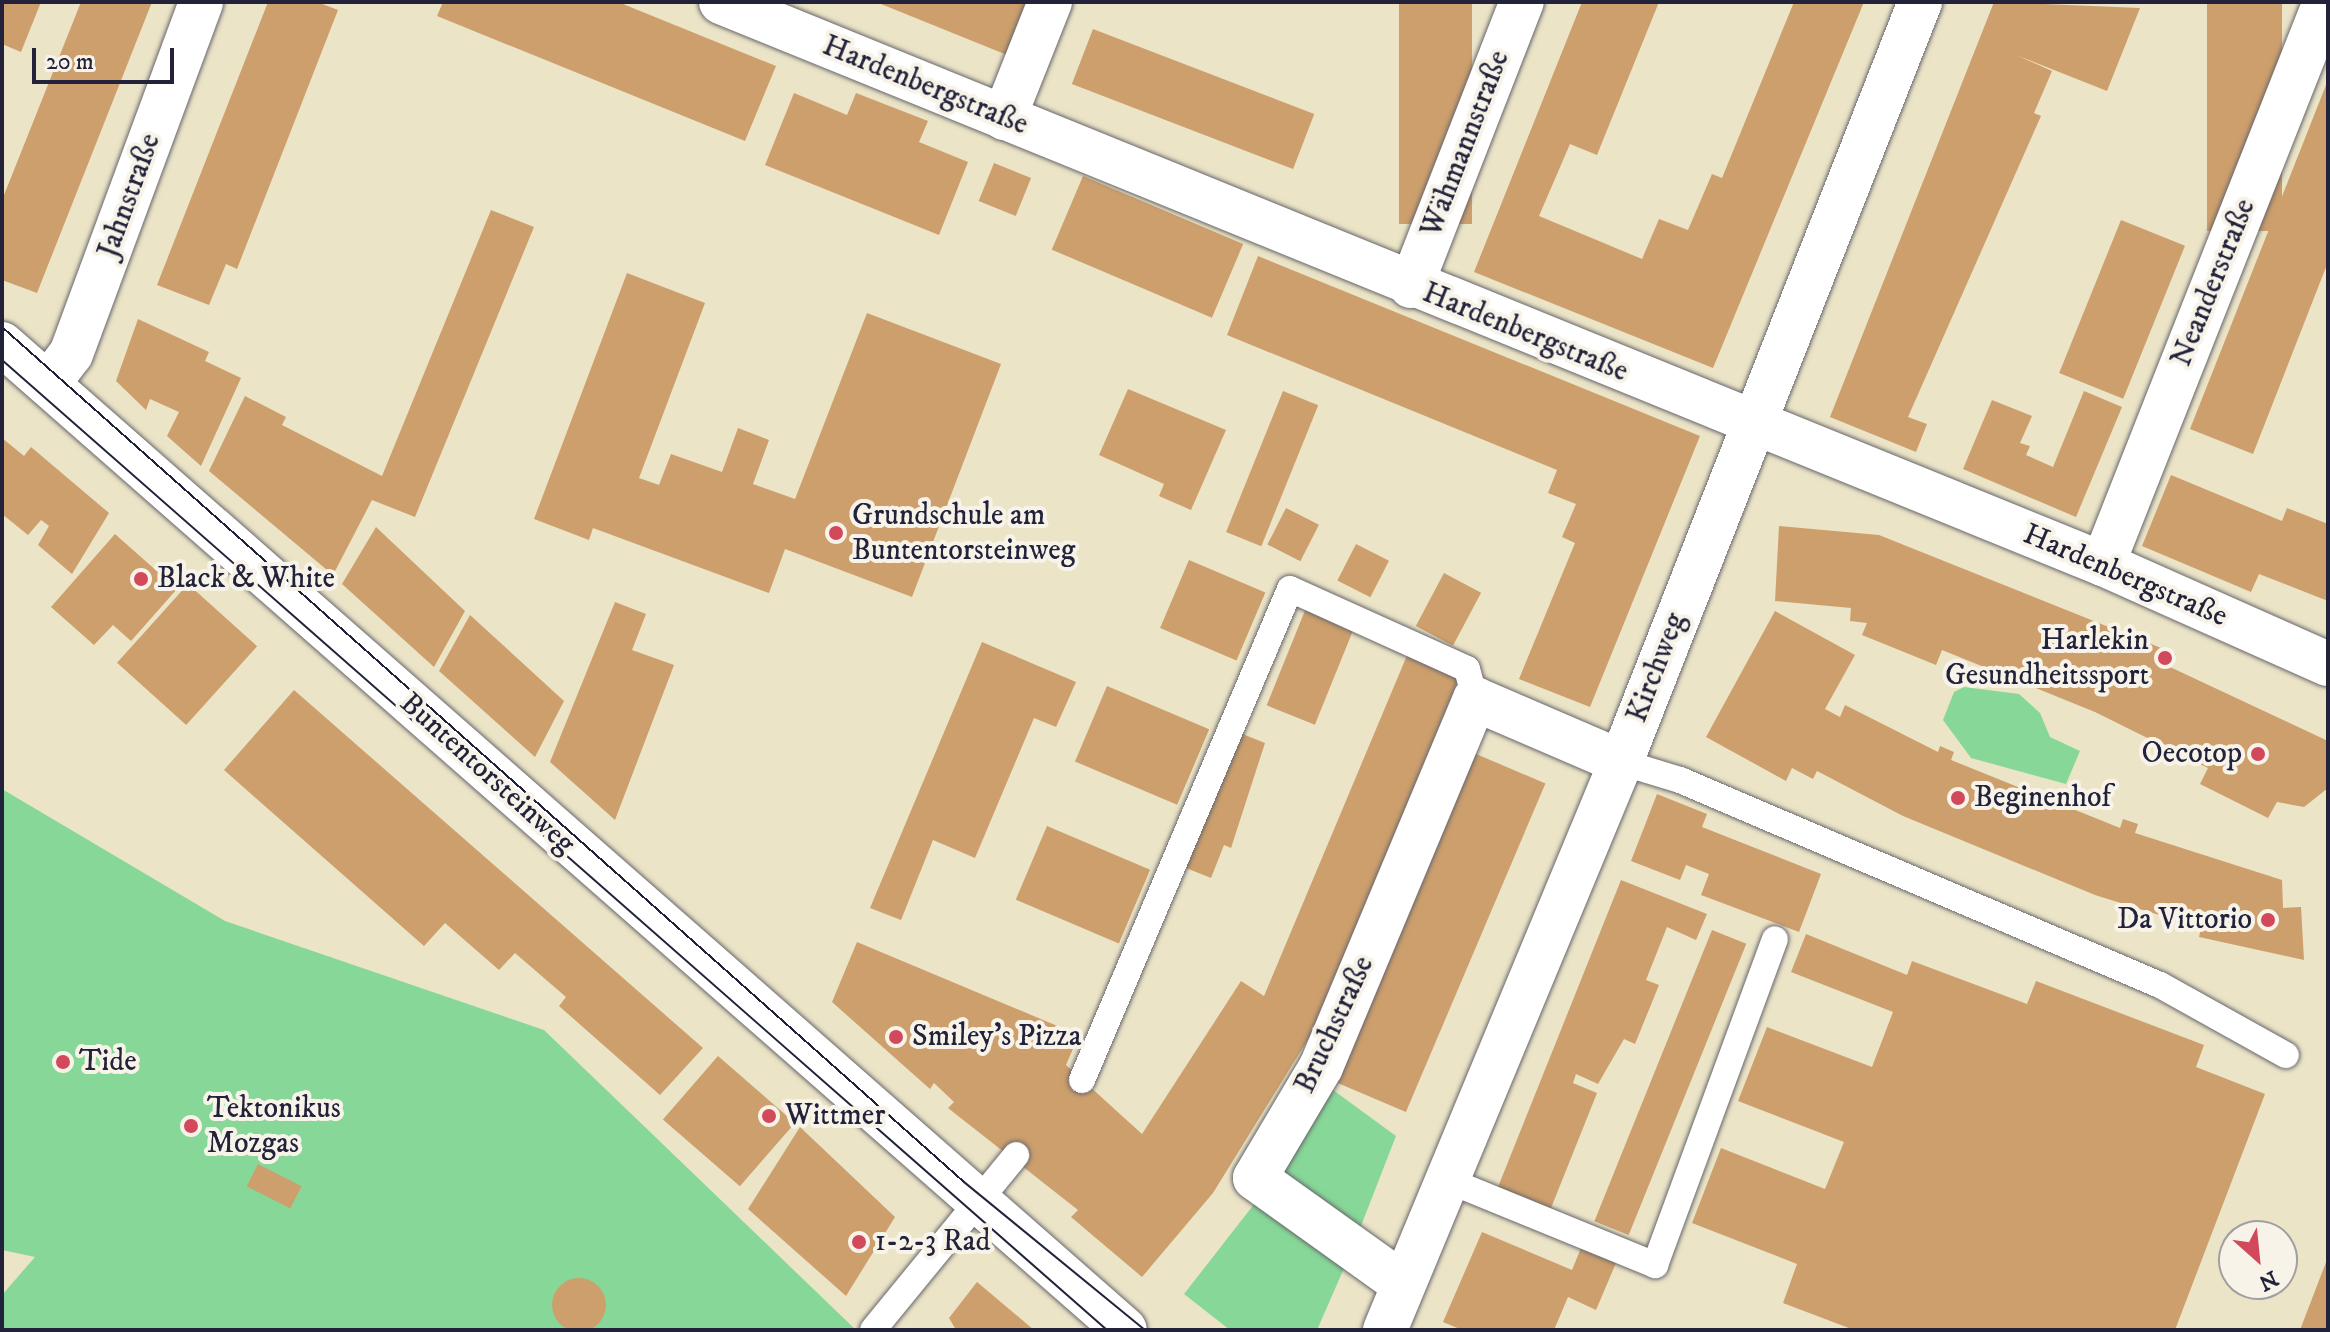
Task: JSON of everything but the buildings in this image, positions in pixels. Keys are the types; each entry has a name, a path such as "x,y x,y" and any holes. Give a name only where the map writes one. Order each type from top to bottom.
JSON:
{"street":[{"name":"Jahnstraße","path":"48,384 71,354 201,2"},
{"path":"1004,118 1050,2"},
{"name":"Wähmannstraße","path":"1411,286 1522,2"},
{"name":"Kirchweg","path":"1385,1330 1621,762 1748,425 1920,2"},
{"name":"Neanderstraße","path":"2103,564 2325,2"},
{"name":"Hardenbergstraße","path":"729,3 1748,425 2103,564 2328,664"},
{"name":"Buntentorsteinweg","path":"2,344 973,1204 1125,1330"},
{"path":"1475,699 1621,762"},
{"name":"Bruchstraße","path":"1403,1284 1255,1178 1321,1067 1475,699"}],"lane":[{"path":"1082,1080 1290,589 1467,669 1475,699"},
{"path":"1621,762 1680,780 2160,985 2286,1055"},
{"path":"1447,1180 1655,1265 1775,939"},
{"path":"873,1330 1016,1155"}],"green space":[{"path":"1964,687 2019,694 2040,713 2050,737 2080,751 2066,784 1971,758 1943,720 1954,692"},
{"path":"2,789 225,921 544,1030 856,1330 2,1330 2,1295 35,1257 2,1250"},
{"path":"1333,1090 1396,1136 1359,1231 1279,1176"},
{"path":"1255,1203 1345,1266 1317,1330 1230,1330 1184,1294"}],"tram line":[{"path":"2,327 964,1182 1145,1330"},
{"path":"2,360 1107,1330"}],"place":[{"name":"Grundschule am Buntentorsteinweg","path":"836,533"},
{"name":"Black & White","path":"141,579"},
{"name":"Harlekin Gesundheitssport","path":"2165,658"},
{"name":"Oecotop","path":"2258,754"},
{"name":"Beginenhof","path":"1958,798"},
{"name":"Da Vittorio","path":"2268,920"},
{"name":"Smiley's Pizza","path":"896,1037"},
{"name":"Tide","path":"63,1062"},
{"name":"Wittmer","path":"769,1116"},
{"name":"Tektonikus Mozgas","path":"191,1126"},
{"name":"1-2-3 Rad","path":"859,1242"}]}
